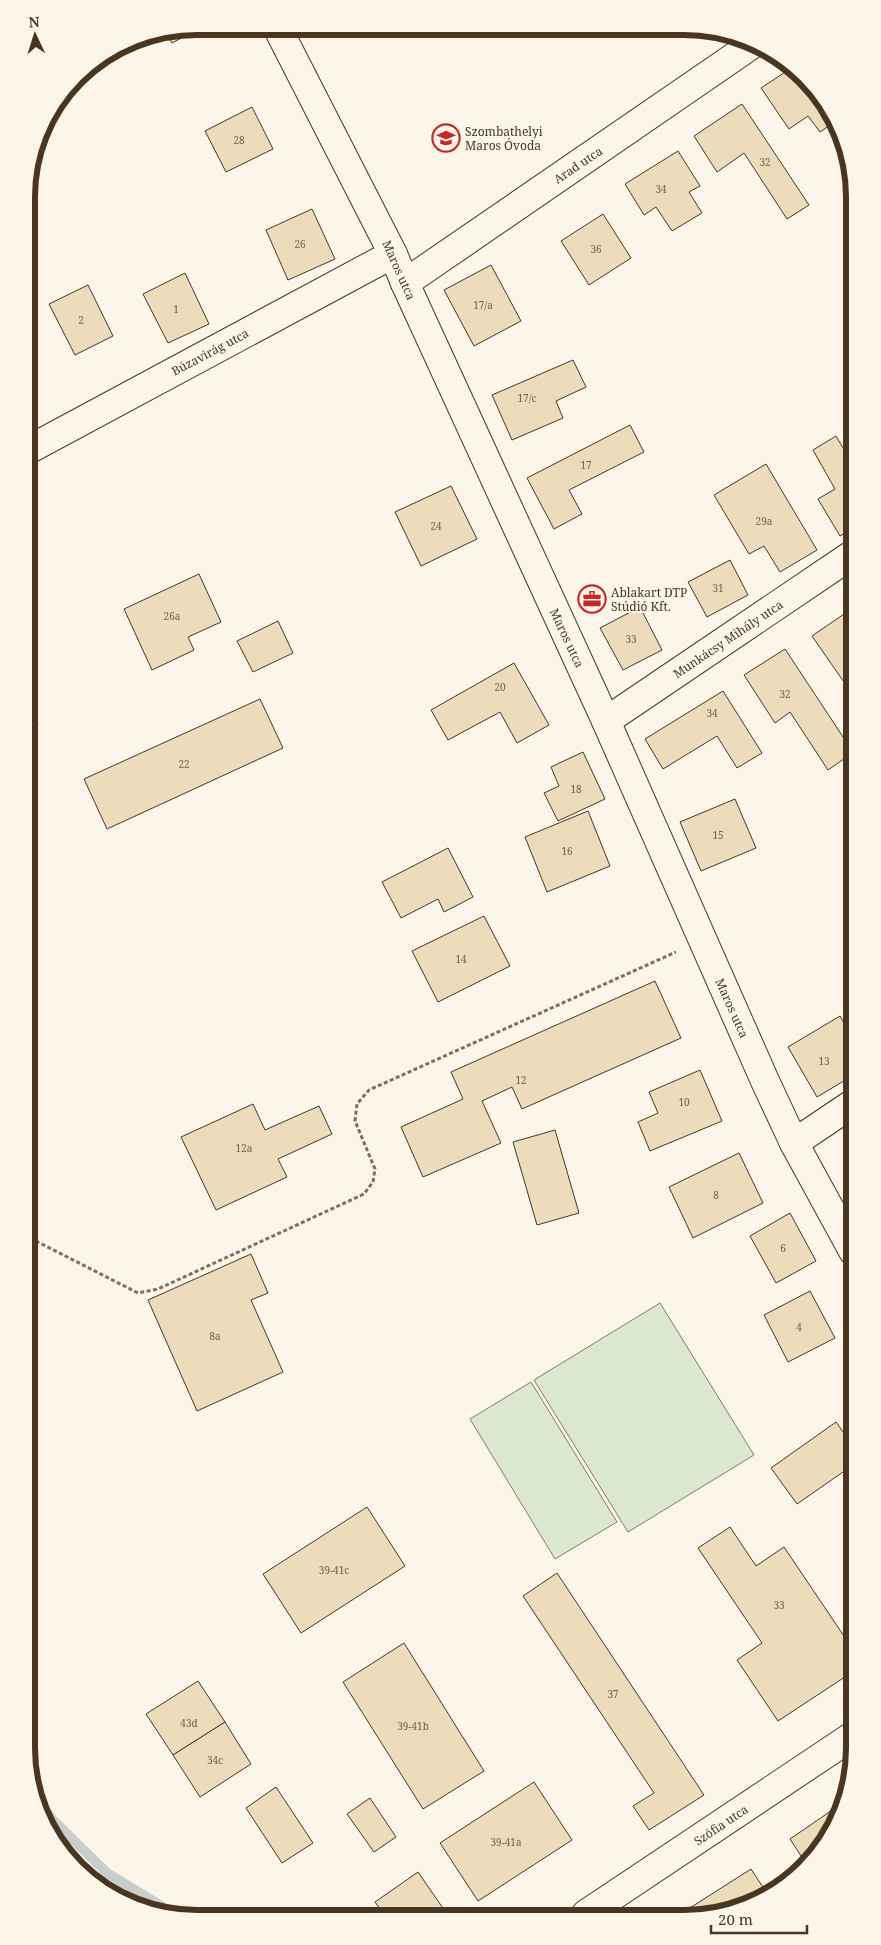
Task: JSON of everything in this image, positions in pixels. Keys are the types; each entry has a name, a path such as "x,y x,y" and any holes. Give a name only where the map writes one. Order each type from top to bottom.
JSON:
{"street":[{"name":"Maros utca","path":"281,35 393,254 404,284 606,722 701,940 794,1142 846,1238"},
{"name":"Arad utca","path":"404,284 747,48"},
{"name":"Búzavirág utca","path":"35,446 393,254"},
{"name":"Munkácsy Mihály utca","path":"606,722 846,559"},
{"path":"794,1142 846,1108"},
{"name":"Szófia utca","path":"592,1910 846,1740"}],"path":[{"path":"35,1240 138,1292 158,1290 364,1194 373,1182 375,1169 355,1121 356,1104 369,1090 701,940"}],"green space":[{"path":"660,1303 754,1455 628,1532 534,1380"},
{"path":"531,1382 617,1522 555,1559 470,1419"}],"building":[{"path":"186,36 172,43 169,38"},
{"path":"786,72 812,98 829,126 820,132 808,116 789,129 761,88"},
{"path":"742,104 809,205 787,219 744,153 717,172 694,136"},
{"path":"252,107 273,149 226,172 205,131"},
{"path":"678,151 700,186 689,192 702,213 672,231 656,207 644,215 625,184"},
{"path":"312,209 335,259 288,280 266,230"},
{"path":"603,214 631,258 589,285 561,241"},
{"path":"491,265 521,321 474,346 444,290"},
{"path":"185,273 209,324 168,343 143,294"},
{"path":"88,285 113,336 75,355 49,304"},
{"path":"573,360 586,387 556,401 563,418 512,440 492,395"},
{"path":"630,425 644,452 569,490 582,514 554,529 527,478"},
{"path":"836,436 846,453 846,532 840,536 818,499 835,489 813,450"},
{"path":"766,464 817,550 780,572 764,546 749,554 714,495"},
{"path":"451,486 477,539 421,566 395,512"},
{"path":"730,560 748,595 707,617 688,582"},
{"path":"199,574 221,622 188,637 194,650 152,670 124,609"},
{"path":"640,607 662,650 623,670 600,628"},
{"path":"846,613 846,685 812,636"},
{"path":"278,621 293,653 253,672 237,641"},
{"path":"785,649 846,741 846,757 828,770 790,712 775,723 744,675"},
{"path":"514,663 549,725 517,743 500,712 448,740 431,710"},
{"path":"723,691 762,753 737,768 717,736 663,769 645,739"},
{"path":"260,699 283,748 107,829 84,779"},
{"path":"583,752 605,799 558,821 544,793 559,786 551,767"},
{"path":"735,799 756,848 701,871 680,822"},
{"path":"588,811 610,866 547,892 525,837"},
{"path":"448,848 473,897 444,912 438,899 401,918 382,882"},
{"path":"484,916 510,966 438,1002 412,951"},
{"path":"655,981 681,1038 522,1109 512,1087 482,1101 501,1143 423,1177 401,1127 463,1099 451,1072"},
{"path":"840,1016 846,1026 846,1080 817,1097 788,1047"},
{"path":"700,1070 722,1121 650,1151 638,1122 658,1113 649,1092"},
{"path":"253,1104 265,1130 319,1106 332,1134 278,1159 287,1177 216,1210 181,1137"},
{"path":"555,1130 579,1213 537,1225 513,1142"},
{"path":"739,1153 763,1203 693,1238 669,1187"},
{"path":"790,1213 816,1261 776,1283 750,1236"},
{"path":"251,1254 268,1293 251,1300 283,1372 197,1411 148,1300"},
{"path":"810,1291 835,1338 788,1362 764,1315"},
{"path":"836,1422 846,1436 846,1470 797,1504 771,1468"},
{"path":"367,1507 405,1566 301,1633 263,1574"},
{"path":"730,1527 756,1566 784,1547 846,1639 846,1676 778,1721 737,1660 762,1643 698,1548"},
{"path":"557,1573 704,1795 649,1830 633,1806 654,1793 523,1596"},
{"path":"404,1643 484,1771 423,1809 343,1682"},
{"path":"198,1681 225,1722 173,1755 146,1714"},
{"path":"225,1722 251,1764 200,1797 173,1755"},
{"path":"534,1782 572,1840 478,1901 440,1843"},
{"path":"276,1787 313,1843 282,1863 246,1808"},
{"path":"370,1798 396,1837 374,1852 347,1814"},
{"path":"834,1809 824,1829 802,1858 790,1839"},
{"path":"751,1869 764,1889 746,1898 726,1904 705,1909 687,1910"},
{"path":"418,1872 444,1910 381,1910 375,1902"}],"waterway":[{"path":"51,1818 107,1873 160,1905"}],"place":[{"name":"Szombathelyi Maros Óvoda","path":"446,138"},
{"name":"Ablakart DTP Stúdió Kft.","path":"592,599"}]}
